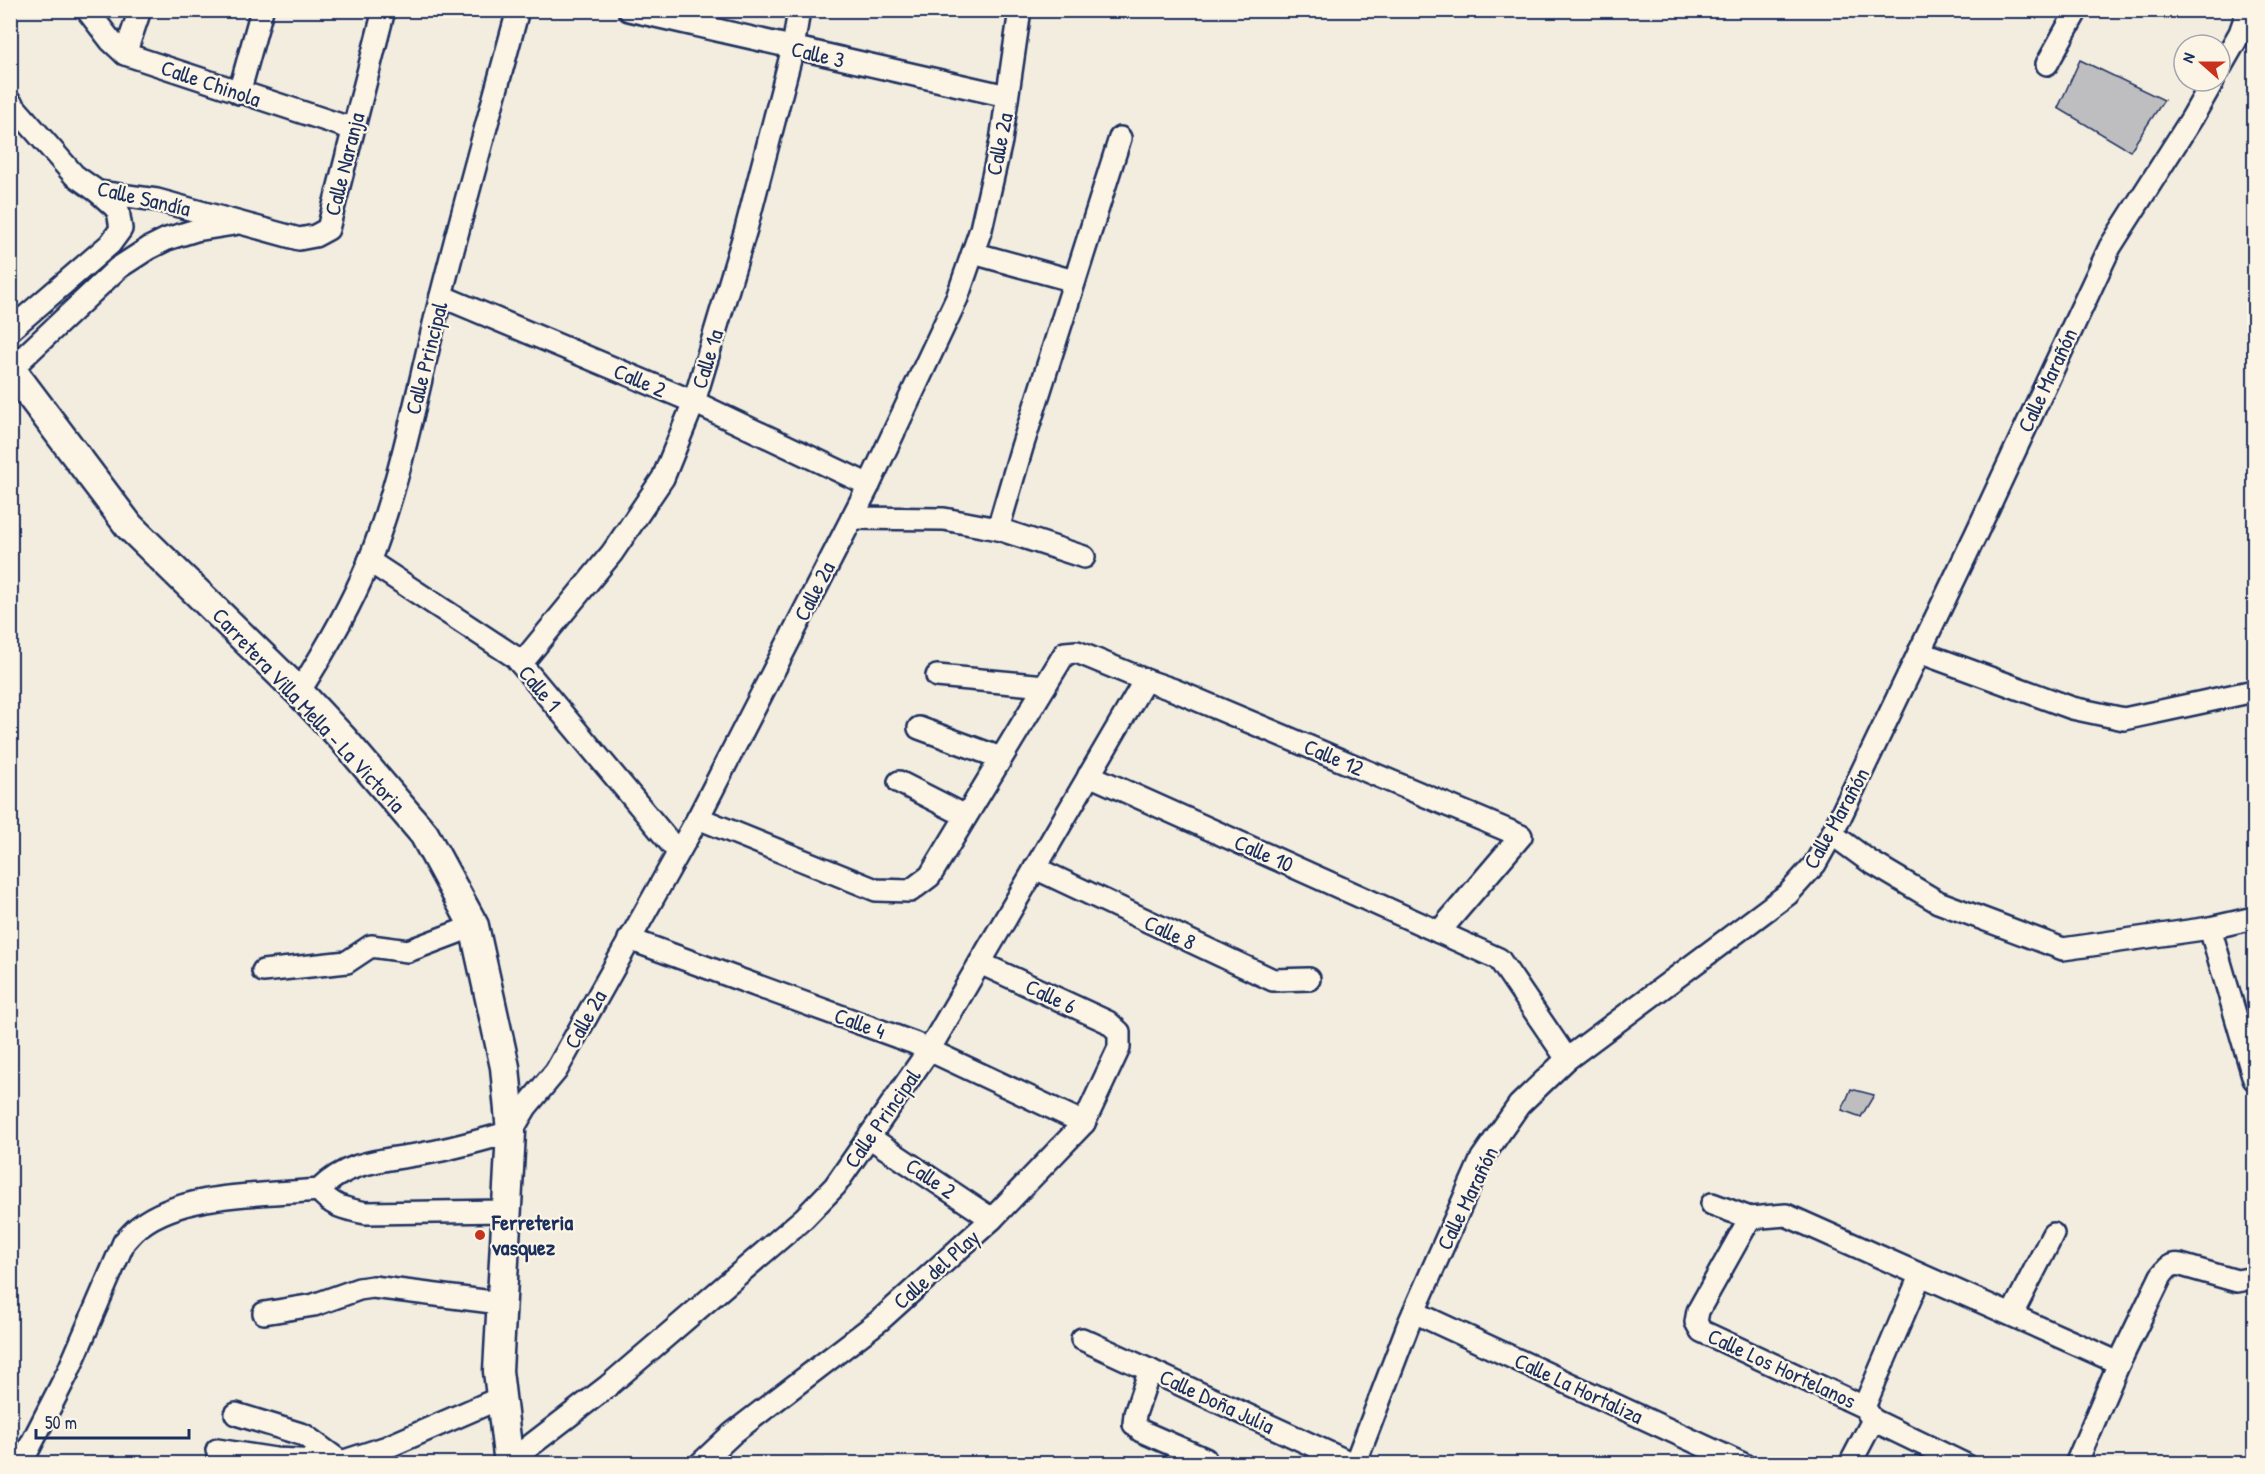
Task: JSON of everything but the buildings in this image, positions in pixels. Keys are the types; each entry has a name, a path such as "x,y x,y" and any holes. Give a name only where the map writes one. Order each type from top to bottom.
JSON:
{"main road":[{"name":"Carretera Villa Mella - La Victoria","path":"11,368 129,526 299,692 343,739 424,834 474,926 505,1067 511,1132 498,1371 509,1463"}],"street":[{"name":"Calle Chinola","path":"87,10 111,41 125,54 353,129"},
{"path":"125,54 140,10"},
{"path":"239,93 262,10"},
{"name":"Calle Naranja","path":"241,222 299,239 315,237 328,229 384,10"},
{"name":"Calle Principal","path":"299,692 332,640 369,561 400,467 441,296 518,10"},
{"name":"Calle 3","path":"629,10 1007,96"},
{"name":"Calle 1a","path":"521,664 612,553 663,478 694,402 746,229 793,48 799,10"},
{"name":"Calle 2a","path":"511,1132 526,1107 556,1071 698,818 869,486 957,298 981,229 1001,141 1020,10"},
{"path":"2047,64 2077,10"},
{"path":"2232,47 2248,10"},
{"name":"Calle Marañón","path":"1354,1464 1414,1312 1482,1158 1519,1105 1567,1059 1788,894 1815,864 1832,834 1919,652 2109,247 2206,93"},
{"name":"Calle Sandía","path":"10,102 74,175 98,192 157,200 241,222"},
{"path":"998,529 1120,138"},
{"path":"10,330 110,244 121,229 118,210 98,192"},
{"path":"11,368 118,268 149,248 167,239 196,230 241,222"},
{"path":"973,253 1074,281"},
{"name":"Calle 2","path":"441,296 694,402 869,486"},
{"path":"852,518 944,519 998,529 1084,557"},
{"name":"Calle 1","path":"369,561 515,657 678,852"},
{"name":"Calle 12","path":"1045,686 1065,653 1077,652 1174,690 1521,836 1439,932"},
{"path":"1919,652 2072,708 2124,719 2254,691"},
{"path":"698,818 876,890 910,891 930,876 1045,686 937,676"},
{"name":"Calle Principal","path":"509,1463 608,1386 804,1218 835,1186 929,1050 1145,680"},
{"path":"919,728 1001,758"},
{"name":"Calle 10","path":"1089,775 1499,959 1567,1059"},
{"path":"899,782 966,816"},
{"path":"1832,834 1869,861 1938,902 2063,949 2210,928 2254,918"},
{"name":"Calle 8","path":"1035,868 1273,980 1309,979"},
{"path":"263,971 347,962 371,946 408,951 474,926"},
{"path":"2210,928 2254,1079"},
{"name":"Calle 4","path":"629,939 929,1050 1084,1123"},
{"name":"Calle 6","path":"980,963 1108,1022 1119,1032"},
{"name":"Calle del Play","path":"700,1464 733,1432 879,1321 992,1219 1084,1123 1119,1048 1119,1032"},
{"path":"21,1464 68,1372 124,1242 139,1226 156,1216 197,1201 319,1190 331,1178 347,1169 373,1161 421,1154 511,1132"},
{"name":"Calle 2","path":"869,1137 992,1219"},
{"path":"319,1190 327,1201 366,1213 506,1211"},
{"path":"1712,1204 1750,1218 1786,1215 2119,1363"},
{"name":"Calle Los Hortelanos","path":"1750,1218 1698,1311 1696,1322 1701,1331 1868,1413 1964,1464"},
{"path":"2012,1314 2053,1234"},
{"path":"2076,1464 2119,1363 2161,1276 2168,1268 2181,1264 2237,1281 2254,1278"},
{"path":"1850,1464 1920,1276"},
{"path":"264,1313 315,1305 373,1287 500,1303"},
{"name":"Calle La Hortaliza","path":"1414,1312 1743,1464"},
{"name":"Calle Doña Julia","path":"1082,1339 1354,1464"},
{"path":"1150,1370 1135,1414 1134,1424 1141,1431 1205,1460"},
{"path":"218,1450 275,1459 341,1462 387,1447 500,1398"},
{"path":"236,1414 304,1435 341,1462"}],"shaded area":[{"path":"737,1458 824,1459 832,1463 726,1463"}],"place":[{"name":"Ferreteria vasquez","path":"480,1235"}]}
